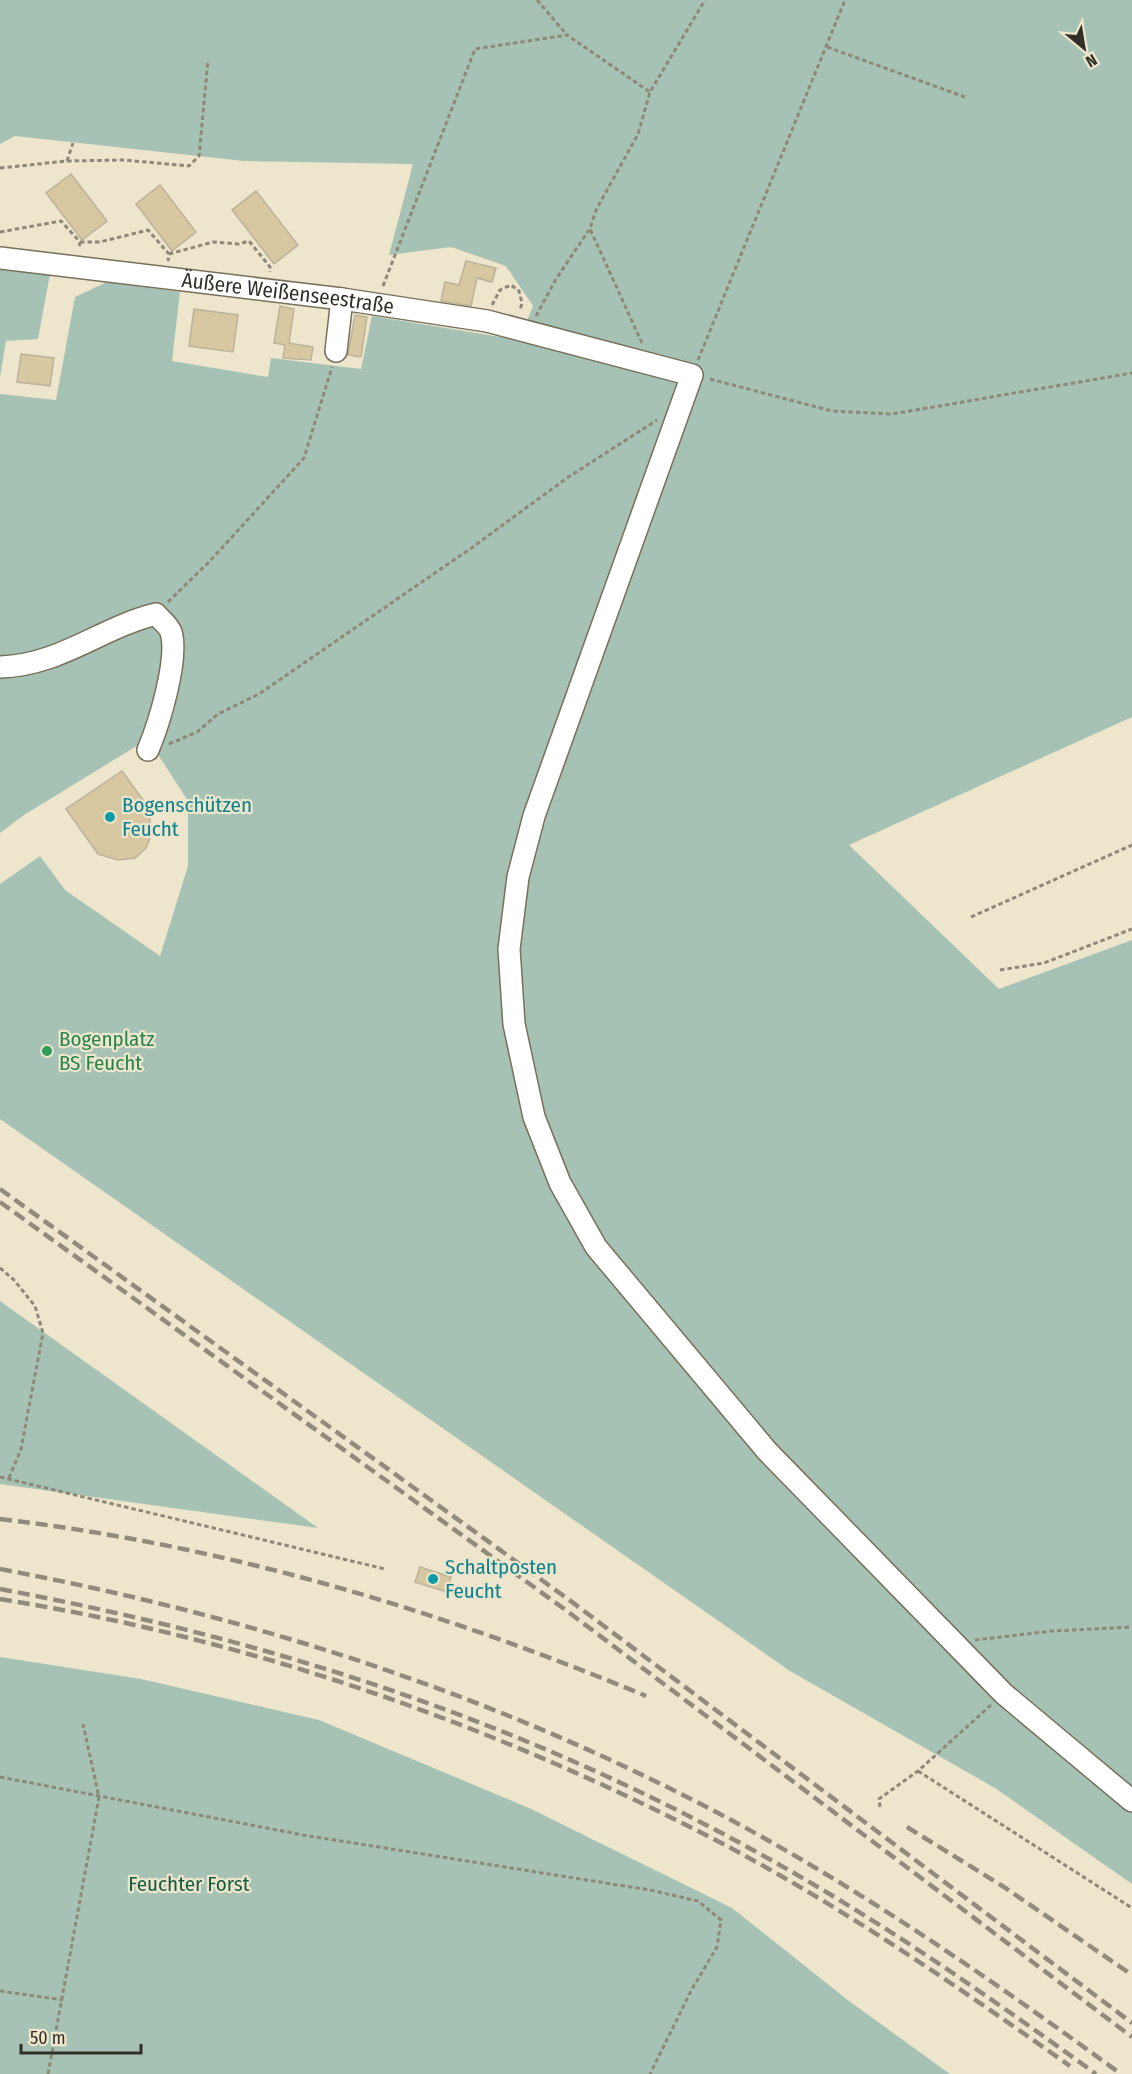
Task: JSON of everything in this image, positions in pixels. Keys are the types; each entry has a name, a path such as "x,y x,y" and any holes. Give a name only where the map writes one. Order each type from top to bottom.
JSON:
{"street":[{"name":"Äußere Weißenseestraße","path":"0,258 342,299 487,321 692,375"},
{"path":"336,351 342,299"},
{"path":"692,375 534,816 518,877 509,949 514,1024 534,1117 560,1183 596,1247 767,1451 1004,1694 1132,1801"},
{"path":"0,667 22,666 78,648 128,621 156,614 171,632 171,668 161,721 151,744"}],"path":[{"path":"537,0 567,35 650,92"},
{"path":"522,330 590,229 596,210 638,134 650,92 705,0"},
{"path":"845,0 692,375 832,411 892,414 1132,373"},
{"path":"377,304 475,49 567,35"},
{"path":"827,47 965,97"},
{"path":"0,168 67,161 124,160 189,166 199,156 208,60"},
{"path":"67,161 73,143"},
{"path":"0,232 61,221 80,242 100,242 148,230 170,254"},
{"path":"590,229 652,364"},
{"path":"170,254 213,242 239,244 249,241 270,267 267,291"},
{"path":"77,268 80,242"},
{"path":"165,279 170,254"},
{"path":"487,321 500,290 511,285 519,291 522,303 522,330"},
{"path":"156,614 210,561 304,458 336,351"},
{"path":"151,744 169,744 197,732 218,714 259,694 470,549 567,478 671,410 681,407"},
{"path":"970,917 1132,845"},
{"path":"1000,969 1044,963 1132,929"},
{"path":"0,1268 14,1280 35,1306 43,1333 21,1449 9,1478"},
{"path":"0,1477 385,1569"},
{"path":"953,1642 1052,1631 1132,1627"},
{"path":"880,1807 879,1799 918,1771 1004,1694"},
{"path":"48,2074 99,1797 83,1724"},
{"path":"918,1771 1132,1908"},
{"path":"0,1777 303,1835 650,1890 698,1901 721,1920 717,1947 692,1989 650,2074"},
{"path":"0,1991 63,2000"}],"green space":[{"path":"0,0 1132,0 1132,717 849,845 999,989 1132,940 1132,1884 995,1788 790,1671 0,1119 0,884 40,856 65,890 160,956 188,866 188,801 148,739 24,815 0,833 0,394 56,400 75,297 107,282 180,292 172,361 268,377 271,358 361,369 372,316 519,340 533,306 506,266 451,247 389,255 413,164 244,161 15,136 0,144"},
{"path":"0,269 50,274 38,339 6,341 0,377"},
{"path":"0,1301 318,1528 0,1484"},
{"name":"Feuchter Forst","path":"0,1657 141,1679 319,1720 529,1808 732,1908 849,2001 950,2074 0,2074"}],"building":[{"path":"71,174 107,221 82,240 46,193"},
{"path":"160,185 196,232 172,251 136,204"},
{"path":"256,191 298,245 274,264 232,210"},
{"path":"466,261 496,268 492,282 477,278 471,306 441,301 445,282 459,285"},
{"path":"280,306 294,309 289,343 313,347 311,360 283,358 285,345 274,343"},
{"path":"194,309 238,315 233,352 189,346"},
{"path":"355,315 367,317 361,357 348,355"},
{"path":"21,354 54,358 50,386 17,382"},
{"name":"Bogenschützen Feucht","path":"122,771 153,814 150,816 150,838 146,848 135,858 118,860 98,854 66,809"},
{"name":"Schaltposten Feucht","path":"420,1567 451,1577 447,1592 415,1582"}],"railway":[{"path":"0,1189 568,1599 1132,2023"},
{"path":"0,1202 563,1608 1132,2037"},
{"path":"0,1519 166,1546 329,1585 489,1636 646,1696"},
{"path":"0,1569 94,1588 278,1635 458,1696 546,1731 633,1770 718,1813 823,1872 924,1936 1121,2074"},
{"path":"0,1589 102,1610 300,1661 397,1692 492,1727 586,1767 679,1811 771,1860 855,1909 1017,2017 1096,2074"},
{"path":"0,1599 181,1636 271,1660 446,1719 617,1791 700,1832 843,1913 935,1972 1070,2066"},
{"path":"907,1827 1004,1887 1132,1975"}],"place":[{"name":"Bogenschützen Feucht","path":"110,817"},
{"name":"Bogenplatz BS Feucht","path":"47,1051"},
{"name":"Schaltposten Feucht","path":"433,1579"}]}
